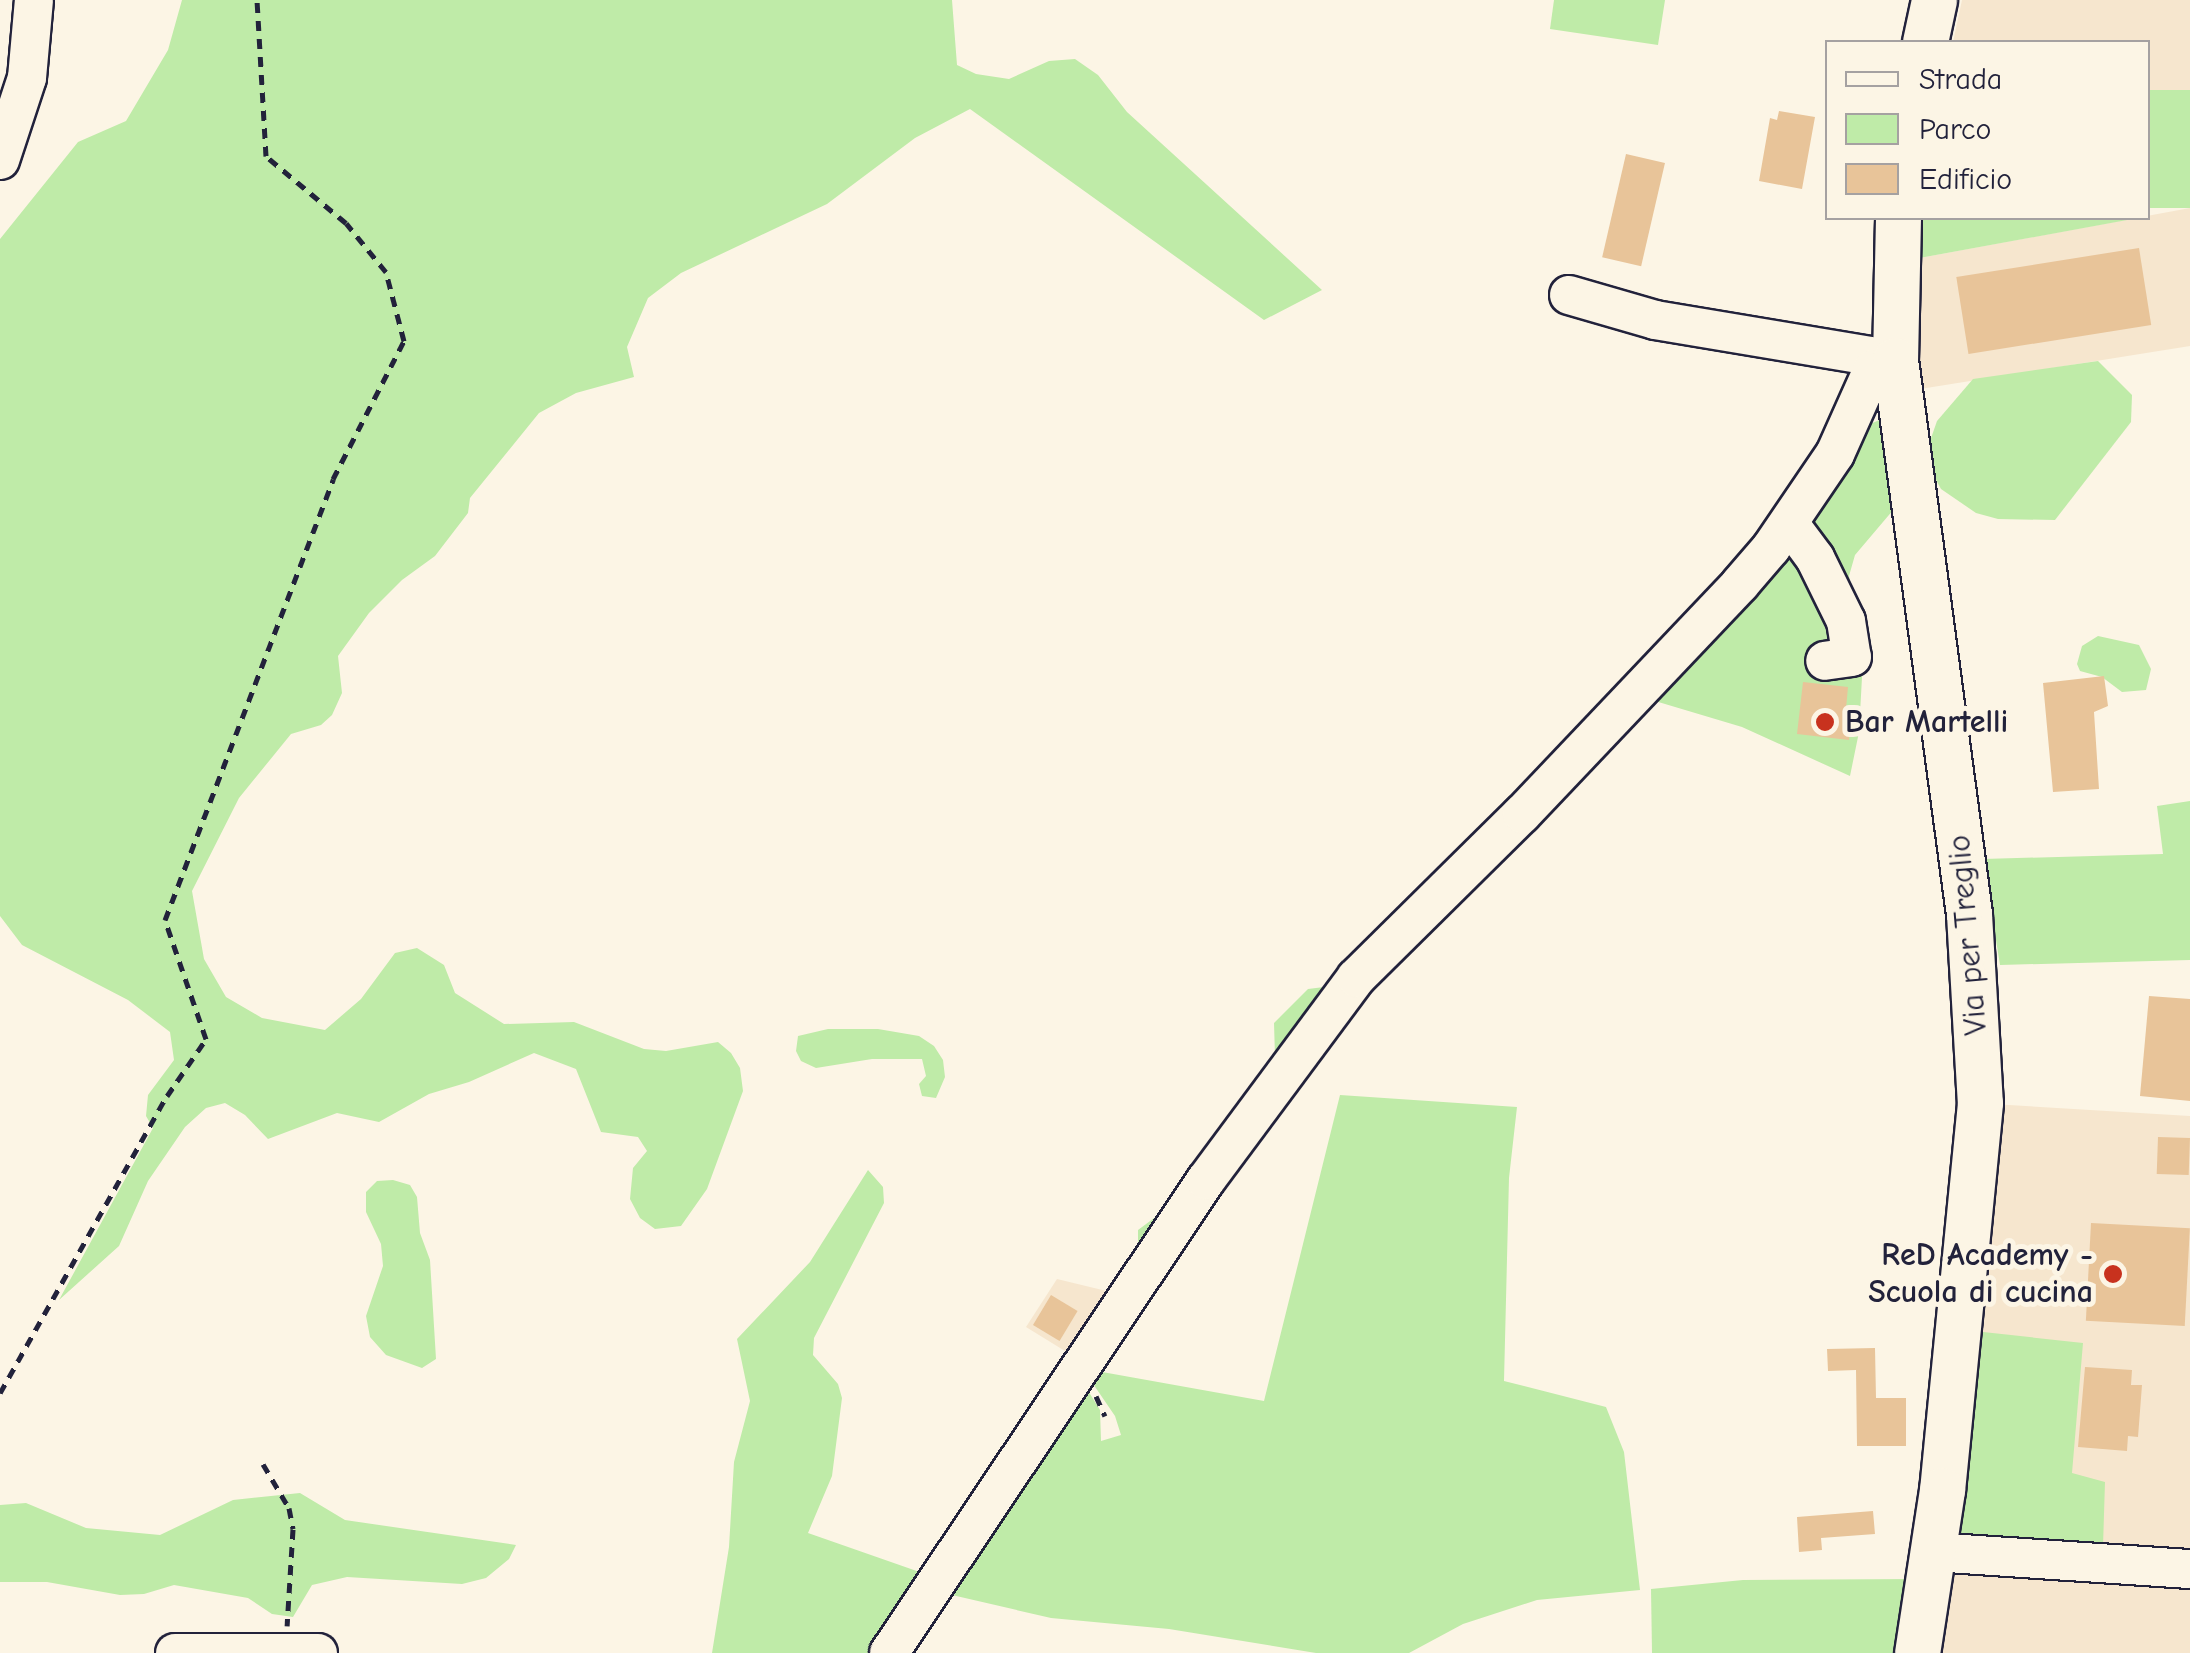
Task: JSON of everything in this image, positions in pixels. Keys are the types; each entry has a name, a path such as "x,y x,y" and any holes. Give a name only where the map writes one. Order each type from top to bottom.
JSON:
{"main road":[{"path":"1925,40 1934,0"},
{"name":"Via per Treglio","path":"1898,220 1895,360 1970,914 1980,1103 1933,1552 1917,1653"}],"street":[{"path":"0,160 27,78 34,0"},
{"path":"1569,295 1655,320 1895,360"},
{"path":"889,1653 1206,1180 1368,962 1628,703 1740,584 1789,523 1835,454 1873,369 1895,360"},
{"path":"1789,523 1815,558 1846,622 1852,657 1824,661"},
{"path":"1933,1552 2190,1569"},
{"path":"175,1653 318,1653"}],"path":[{"path":"0,1393 167,1096 206,1040 165,920 333,479 404,341 386,272 346,224 266,156 257,0"},
{"path":"264,1464 289,1508 293,1529 287,1644 293,1652"}],"shaded area":[{"path":"1962,0 2190,0 2190,90 2150,97 2150,40 1953,40"},
{"path":"2190,208 2190,346 1914,390 1914,259 2125,220 2150,220 2150,215"},
{"path":"1992,1104 2190,1116 2190,1653 1932,1653"},
{"path":"1057,1279 1123,1295 1078,1359 1026,1327"}],"green space":[{"path":"182,0 952,0 957,65 976,74 1009,79 1049,61 1075,59 1098,75 1127,112 1322,290 1264,320 970,109 915,138 827,204 681,273 648,298 627,347 634,377 576,393 539,413 470,498 468,513 435,556 402,580 369,613 338,656 342,693 332,715 321,725 291,734 239,798 192,891 204,959 226,997 262,1018 325,1030 361,999 395,953 417,948 444,965 455,993 504,1024 574,1022 644,1049 666,1051 718,1042 731,1053 740,1068 743,1091 707,1189 681,1226 655,1229 640,1218 630,1199 633,1168 647,1151 638,1137 601,1132 576,1069 534,1053 469,1082 429,1094 379,1122 337,1113 268,1139 245,1115 225,1103 206,1108 185,1127 148,1181 119,1246 59,1300 153,1128 146,1116 148,1095 174,1060 170,1032 128,1000 22,945 0,916 0,239 78,142 126,121 168,50"},
{"path":"1554,0 1665,0 1658,45 1550,29"},
{"path":"2150,90 2190,90 2190,208 2150,208"},
{"path":"1918,220 2127,220 1914,259"},
{"path":"2098,361 2132,395 2131,422 2055,520 1998,519 1976,513 1941,489 1929,467 1929,444 1937,421 1973,379"},
{"path":"1884,418 1894,509 1855,555 1849,576 1863,659 1859,732 1850,776 1742,727 1645,698 1861,428"},
{"path":"2098,636 2139,645 2151,669 2146,690 2122,692 2102,677 2080,671 2077,664 2082,646"},
{"path":"2190,801 2190,960 2000,965 1983,859 2163,854 2157,806"},
{"path":"1348,984 1138,1254 1138,1230 1169,1207 1178,1184 1283,1061 1275,1057 1274,1023 1308,989"},
{"path":"828,1029 878,1029 919,1036 934,1046 943,1060 945,1077 936,1098 922,1096 919,1084 926,1076 922,1059 872,1059 816,1068 801,1061 796,1051 798,1036"},
{"path":"1340,1095 1517,1107 1509,1178 1504,1381 1606,1407 1624,1452 1640,1590 1537,1600 1463,1624 1409,1653 1316,1653 1169,1629 1051,1618 939,1592 1082,1381 1100,1410 1101,1441 1121,1435 1115,1416 1087,1375 1091,1370 1264,1401"},
{"path":"868,1170 883,1187 884,1203 814,1338 813,1355 838,1384 842,1398 832,1476 808,1533 931,1576 883,1653 712,1653 729,1547 734,1462 750,1401 737,1339 810,1262"},
{"path":"377,1181 410,1185 417,1197 420,1233 430,1260 436,1359 422,1368 386,1355 370,1337 366,1316 383,1266 381,1244 366,1212 366,1192"},
{"path":"1974,1331 2083,1343 2072,1473 2105,1482 2103,1547 1952,1536"},
{"path":"300,1493 345,1520 516,1545 509,1559 486,1578 462,1584 347,1577 312,1585 293,1617 272,1614 248,1598 174,1585 144,1594 120,1595 47,1582 0,1582 0,1505 26,1503 86,1528 160,1535 233,1500"},
{"path":"1919,1579 1903,1653 1652,1653 1651,1589 1743,1580"}],"building":[{"path":"1779,111 1815,117 1802,189 1759,181 1770,118 1777,120"},
{"path":"1626,154 1665,163 1641,266 1602,257"},
{"path":"2139,248 2151,325 1968,354 1956,277"},
{"path":"2104,676 2108,706 2094,712 2099,789 2053,792 2043,683"},
{"name":"Bar Martelli","path":"1803,682 1848,687 1846,709 1852,710 1849,740 1797,734"},
{"path":"2149,996 2190,999 2190,1101 2140,1096"},
{"path":"2158,1137 2190,1138 2189,1175 2157,1174"},
{"path":"2091,1223 2190,1228 2185,1326 2086,1321"},
{"path":"1051,1295 1078,1311 1060,1341 1033,1325"},
{"path":"1875,1348 1876,1398 1906,1398 1906,1446 1857,1446 1856,1370 1828,1371 1827,1349"},
{"path":"2085,1367 2132,1370 2131,1385 2142,1385 2138,1437 2128,1436 2127,1451 2078,1447"},
{"path":"1873,1511 1875,1534 1821,1538 1822,1550 1799,1552 1797,1517"}],"place":[{"name":"Bar Martelli","path":"1825,722"},
{"name":"ReD Academy - Scuola di cucina","path":"2113,1274"}]}
